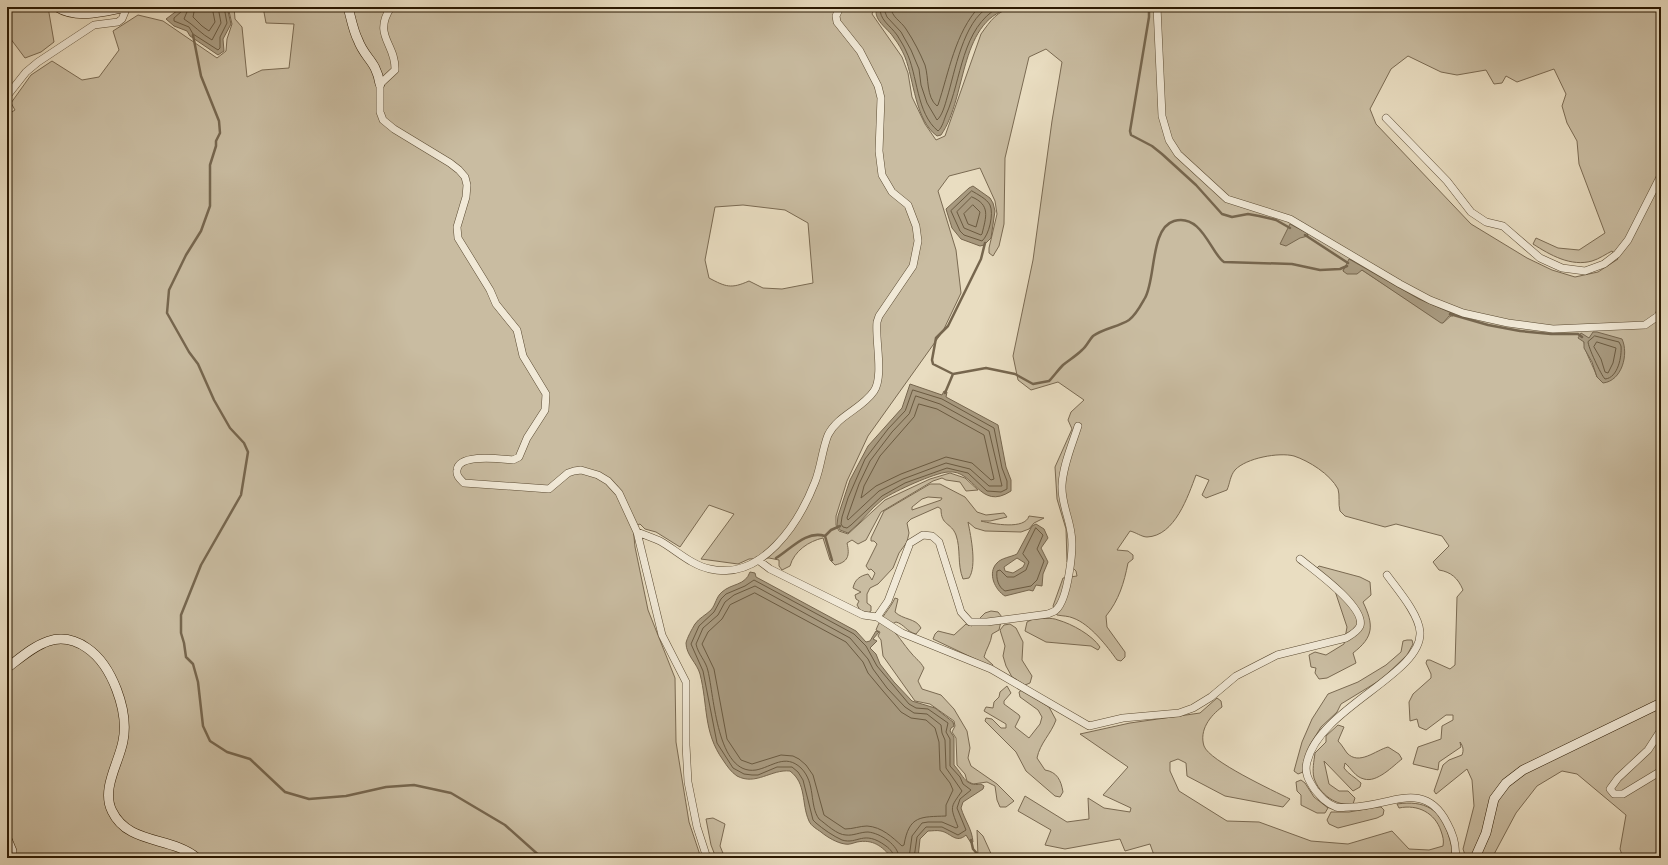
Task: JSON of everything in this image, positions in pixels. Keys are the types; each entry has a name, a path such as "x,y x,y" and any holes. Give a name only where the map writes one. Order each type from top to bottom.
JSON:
{"street":[{"path":"58,7 68,12 86,14 127,7"},
{"path":"7,96 26,72 38,62 94,25 118,22 122,20 127,7"},
{"path":"348,7 357,40 375,67 380,84 380,112 383,120 394,129 450,163 459,170 465,178 467,185 466,197 457,227 458,238 490,290 498,308 517,330 523,356 546,394 545,410 527,438 519,457 513,460 470,459 462,461 458,466 457,472 459,479 464,483 549,489 568,473 581,470 608,481 619,493 637,532 662,635 686,682 686,752 688,782 697,827 707,858"},
{"path":"380,84 395,70 392,52 387,45 382,29 387,13 391,7"},
{"path":"637,532 659,541 697,565 709,569 723,571 738,569 758,560 777,544 797,521 816,480 828,435 835,425 874,391 877,382 878,367 877,322 912,266 917,253 918,242 912,212 902,199 892,192 882,175 879,151 881,98 878,86 860,51 837,22 836,16 840,7"},
{"path":"1157,7 1162,116 1164,128 1169,140 1178,154 1227,199 1290,218 1400,284 1430,300 1463,313 1508,323 1553,329 1645,325 1658,316 1661,310"},
{"path":"1386,118 1447,181 1471,212 1486,222 1503,226 1540,258 1562,268 1585,271 1604,264 1617,254 1628,240 1661,175"},
{"path":"877,617 888,601 910,544 923,535 932,536 939,542 960,612 970,622 987,622 1048,614 1056,610 1062,601 1069,572 1072,550 1071,532 1064,506 1062,486 1064,470 1078,426"},
{"path":"758,560 770,569 857,612 877,617 902,633 991,669 1089,726 1123,718 1179,713 1193,708 1211,697 1236,676 1277,655 1346,638 1355,632 1360,625 1360,617 1356,609 1334,586 1300,559"},
{"path":"1387,575 1407,603 1418,622 1420,642 1416,651 1411,657 1341,713 1317,739 1306,764 1308,780 1323,799 1337,807 1361,807 1405,798 1419,798 1432,803 1442,813 1449,826 1457,849 1455,858"},
{"path":"7,668 40,644 55,639 70,640 81,644 99,657 114,684 123,715 123,741 111,783 109,800 113,813 119,822 133,833 147,839 175,845 197,858"},
{"path":"1474,858 1486,833 1494,799 1506,783 1523,770 1661,703"},
{"path":"1661,730 1648,750 1618,778 1610,789 1614,794 1622,794 1661,771"},
{"path":"7,839 12,851 12,858"}],"shaded area":[{"path":"7,7 48,7 54,42 41,52 25,58 7,34"},
{"path":"228,7 234,7 235,19 242,27 247,77 262,70 289,68 294,24 266,23 263,7 875,7 872,14 902,57 908,73 912,97 925,124 936,140 945,136 981,34 995,17 1003,11 1014,7 1661,7 1661,858 1623,858 1620,849 1626,815 1577,774 1562,771 1537,786 1516,813 1492,858 1466,858 1463,849 1474,806 1472,780 1467,769 1436,794 1434,791 1443,765 1449,760 1462,755 1463,750 1460,742 1461,747 1439,762 1438,770 1413,764 1418,747 1441,739 1442,726 1453,720 1453,715 1446,715 1426,730 1419,727 1417,719 1410,721 1409,702 1413,694 1431,678 1431,674 1426,663 1427,660 1450,669 1455,665 1457,597 1463,590 1454,576 1439,570 1433,562 1449,546 1442,536 1396,524 1385,527 1345,516 1340,511 1339,491 1334,483 1325,473 1300,458 1280,455 1263,457 1247,462 1233,472 1227,490 1206,498 1202,495 1209,480 1196,475 1179,514 1165,530 1157,535 1147,537 1130,531 1117,550 1128,551 1133,555 1133,559 1128,563 1120,591 1111,610 1106,616 1107,627 1125,652 1125,657 1121,661 1117,660 1103,642 1086,625 1071,617 1057,615 1053,606 1063,578 1077,576 1076,571 1067,562 1066,529 1057,499 1055,467 1072,429 1068,420 1071,412 1084,400 1058,382 1031,390 1018,380 1013,356 1033,260 1052,121 1062,62 1046,49 1029,57 1005,158 1004,224 999,246 993,256 989,253 989,248 997,214 995,201 980,168 949,176 938,191 956,250 961,293 943,331 868,436 847,481 836,516 836,525 839,531 848,534 885,500 930,479 950,473 965,478 978,490 966,491 960,482 942,478 933,481 881,512 866,540 858,544 852,540 847,543 847,558 843,562 835,565 830,560 823,538 807,544 795,556 790,566 782,570 779,566 779,560 769,558 749,559 738,564 701,559 734,514 709,505 680,547 656,532 645,529 640,524 633,527 635,547 648,610 675,678 676,742 689,822 701,858 7,858 7,115 15,110 11,103 31,75 52,61 82,80 99,77 119,50 113,31 138,15 163,21 217,58 226,51 227,39 232,24","holes":["1408,56 1441,72 1457,75 1486,70 1494,84 1502,83 1506,76 1517,82 1554,69 1566,94 1562,106 1567,123 1577,141 1579,164 1605,233 1579,250 1558,248 1536,238 1533,244 1554,256 1569,261 1592,261 1612,251 1618,259 1598,272 1575,277 1552,270 1527,258 1471,224 1376,124 1370,109 1391,69","743,205 785,210 808,223 813,283 782,289 763,288 749,281 738,285 729,286 709,278 705,260 715,207","1350,259 1419,299 1453,314 1443,323 1362,270 1343,271","1589,338 1597,377 1586,350 1584,342"]},
{"path":"930,484 940,484 965,497 977,512 986,515 1004,513 1007,517 990,521 981,521 1015,525 1022,523 1029,516 1044,518 1034,523 1029,529 1021,532 985,531 975,528 968,522 973,551 973,566 969,578 963,579 960,568 956,535 952,528 944,521 941,514 941,509 938,507 911,519 907,523 909,533 907,542 899,553 893,568 878,584 870,588 867,594 867,603 871,606 871,611 868,613 860,610 857,605 859,601 856,599 855,595 861,592 853,588 855,582 860,577 868,574 872,580 875,573 871,569 869,570 866,566 877,544 874,541 871,541 871,538 884,511","holes":["928,497 942,498 941,500 912,510 912,507 922,499"]},
{"path":"1319,566 1360,577 1370,582 1371,595 1363,602 1369,617 1370,630 1365,642 1353,653 1356,663 1327,678 1319,679 1315,673 1316,668 1311,667 1309,655 1315,652 1326,655 1344,644 1347,627 1331,580 1317,568"},
{"path":"895,598 898,599 895,612 898,615 916,622 921,628 916,634 910,632 901,624 896,622 888,626 924,668 918,681 922,689 941,695 954,709 967,731 970,748 968,758 971,766 997,784 1014,801 1006,807 1000,807 997,800 995,786 987,782 973,784 967,781 965,774 957,765 956,738 952,732 955,726 954,721 930,704 915,701 883,656 881,640 878,636 880,632 876,630"},
{"path":"991,611 998,612 1002,617 999,630 992,634 984,657 993,665 992,667 933,639 938,631 954,635 966,624 972,626 985,613"},
{"path":"1046,618 1069,624 1087,634 1100,647 1098,650 1091,646 1046,642 1025,631 1027,622 1033,619"},
{"path":"1010,624 1016,628 1023,642 1022,660 1032,676 1030,683 1025,685 1012,677 1003,656 1005,646 1000,630 1004,625"},
{"path":"1412,640 1413,644 1407,655 1382,679 1341,704 1337,712 1321,727 1310,745 1303,772 1298,774 1294,771 1302,742 1312,719 1328,694 1358,682 1386,665 1401,652 1403,641"},
{"path":"1007,686 1011,693 1004,701 1004,704 1019,715 1020,717 1015,727 1029,738 1040,724 1042,717 1038,710 1020,697 1019,692 1022,690 1049,707 1056,720 1038,753 1037,758 1045,770 1053,773 1060,780 1063,792 1060,797 1055,796 1026,771 1016,752 985,721 986,718 992,719 1001,728 1006,728 1006,724 984,711 986,707 993,708 994,702 999,697 1000,692"},
{"path":"1217,698 1221,701 1222,707 1210,719 1204,729 1203,734 1204,746 1208,752 1229,767 1290,799 1283,807 1225,796 1187,776 1186,763 1178,759 1170,762 1170,771 1179,791 1227,821 1259,822 1311,841 1348,844 1392,831 1409,849 1429,850 1443,846 1441,831 1435,819 1425,811 1413,807 1399,808 1397,804 1407,803 1424,805 1436,813 1446,827 1452,847 1451,858 1155,858 1150,844 1125,851 1120,839 1065,849 1045,845 1051,830 1018,811 1025,796 1067,822 1089,819 1088,798 1104,808 1130,812 1131,808 1103,795 1128,767 1080,734 1130,723 1200,713"},
{"path":"1338,725 1344,727 1338,741 1352,757 1362,758 1388,747 1399,754 1402,759 1384,773 1374,779 1369,780 1358,776 1345,763 1344,768 1361,783 1360,787 1353,791 1324,761 1329,784 1339,791 1348,791 1355,798 1353,804 1341,803 1329,798 1316,784 1313,775 1315,753 1326,742 1326,736"},
{"path":"1301,780 1305,783 1314,797 1328,808 1325,813 1317,813 1301,805 1301,795 1297,791 1296,782"},
{"path":"1381,807 1384,810 1383,815 1377,818 1338,828 1329,824 1327,820 1331,812 1349,812"},
{"path":"713,818 725,824 720,846 725,858 716,858 711,845 706,819"},
{"path":"977,830 983,836 993,858 978,857"}],"water":[{"path":"182,7 227,7 231,24 223,39 224,51 218,55 190,36 187,31 174,26 166,19"},
{"path":"877,7 1015,7 997,14 983,26 974,42 967,60 950,119 941,135 937,136 924,120 916,99 905,57 891,34 881,24 876,12"},
{"path":"973,186 990,198 995,211 991,238 984,245 980,246 961,239 952,228 946,209"},
{"path":"1290,224 1307,233 1308,236 1300,238 1286,246 1280,244"},
{"path":"1349,259 1419,299 1454,314 1453,316 1449,316 1443,323 1441,323 1362,270 1357,274 1347,274 1343,271"},
{"path":"1593,332 1622,339 1624,345 1624,359 1619,372 1610,381 1603,383 1597,377 1592,362 1584,348 1584,342 1578,338 1581,333 1589,338"},
{"path":"910,384 942,395 944,391 947,392 946,397 998,425 1006,467 1011,480 1011,491 1000,496 991,496 984,493 965,477 957,473 942,473 915,483 883,499 848,533 840,530 837,525 838,516 850,480 868,446 902,408"},
{"path":"1036,524 1044,529 1048,538 1041,548 1048,562 1043,574 1042,586 1036,585 1033,591 1029,590 1005,596 995,586 992,576 994,567 1001,560 1017,554 1032,526","holes":["1017,558 1025,563 1023,567 1013,573 1005,571 1004,567"]},
{"path":"750,572 755,573 756,577 856,631 866,642 870,641 876,631 879,632 873,639 877,641 870,648 876,654 880,664 912,701 935,708 953,722 954,726 950,731 954,737 954,765 965,780 971,784 981,784 984,786 983,789 963,802 961,808 973,842 971,843 966,835 956,838 941,831 928,831 920,839 918,858 892,858 877,844 863,841 848,844 835,841 826,836 810,823 799,782 790,771 776,772 757,778 744,779 737,776 729,769 712,739 700,674 686,647 686,643 695,624 711,610 720,594 726,589 745,580"}],"waterway":[{"path":"1149,7 1149,17 1130,131 1131,135 1152,146 1162,154 1196,185 1222,214 1232,217 1248,214 1259,216 1276,220 1290,228"},
{"path":"193,35 201,76 219,121 220,133 216,141 216,146 210,165 210,206 201,231 186,255 169,290 167,313 189,352 198,364 214,400 230,428 244,443 248,452 241,495 201,565 181,615 181,633 186,657 193,664 198,682 203,726 210,741 227,752 250,759 285,792 309,799 346,796 386,787 414,785 451,793 505,825 542,858"},
{"path":"985,243 981,259 948,326 936,338 932,360 933,364 953,374 986,368 1015,374 1033,384 1049,381 1063,365 1084,348 1093,336 1129,320 1134,315 1145,298 1148,290 1157,243 1161,233 1166,226 1174,221 1184,220 1199,228 1219,258 1224,262 1292,264 1320,270 1340,269 1347,266"},
{"path":"1305,235 1348,263"},
{"path":"1450,314 1488,325 1520,331 1551,334 1578,334 1582,337"},
{"path":"945,393 953,374"},
{"path":"776,558 799,541 811,536 825,536 831,530 840,526"},
{"path":"825,536 832,560"},
{"path":"971,840 973,849 981,858"}]}
